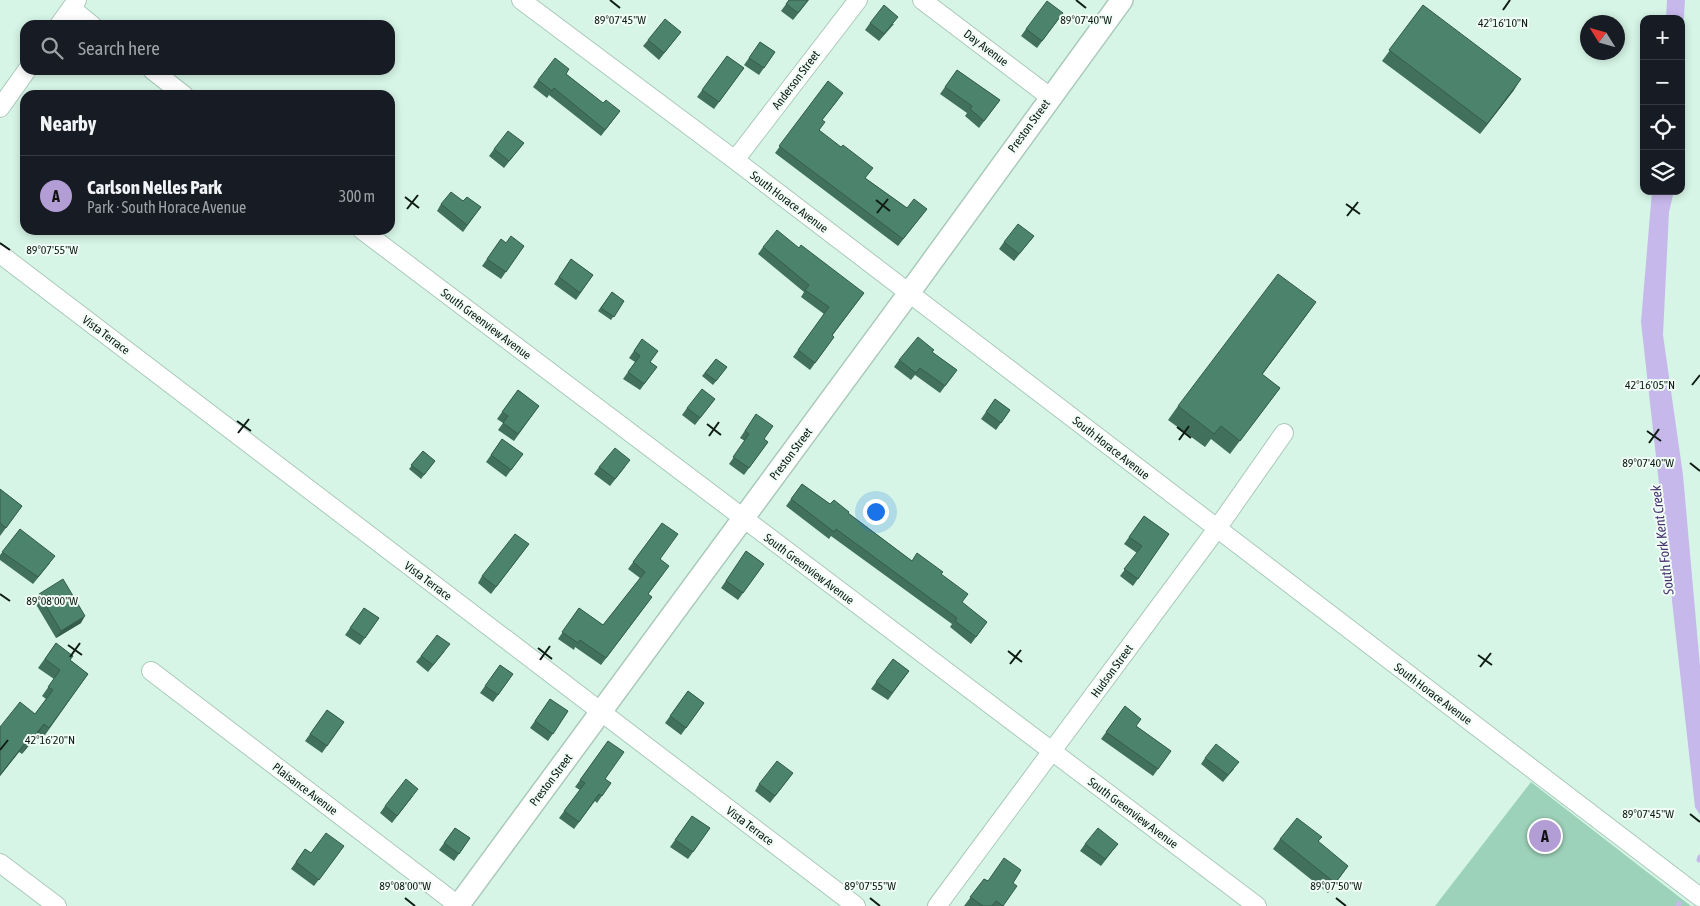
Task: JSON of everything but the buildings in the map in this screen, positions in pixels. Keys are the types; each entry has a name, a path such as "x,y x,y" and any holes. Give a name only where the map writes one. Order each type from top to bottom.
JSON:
{"street":[{"name":"South Horace Avenue","path":"521,0 735,160 1216,530 1700,897"},
{"name":"Anderson Street","path":"735,160 858,0"},
{"name":"Day Avenue","path":"922,0 1050,97"},
{"name":"Preston Street","path":"458,906 1122,0"},
{"path":"63,20 74,4 88,20"},
{"path":"0,108 23,75"},
{"path":"158,75 178,90"},
{"name":"South Greenview Avenue","path":"369,235 742,519 1257,906"},
{"name":"Vista Terrace","path":"0,254 856,906"},
{"name":"Hudson Street","path":"937,906 1216,530 1284,433"},
{"name":"Plaisance Avenue","path":"151,671 458,906"},
{"path":"0,863 57,906"}],"green space":[{"path":"1531,782 1691,906 1435,906"}],"shaded area":[{"path":"1667,0 1685,0 1684,15 1666,15"},
{"path":"1652,195 1673,195 1669,212 1663,335 1683,475 1700,666 1700,815 1695,807 1641,322"}],"place":[{"name":"Carlson Nelles Park","path":"1545,836"}],"water label":[{"name":"South Fork Kent Creek","path":"1662,540"}]}
